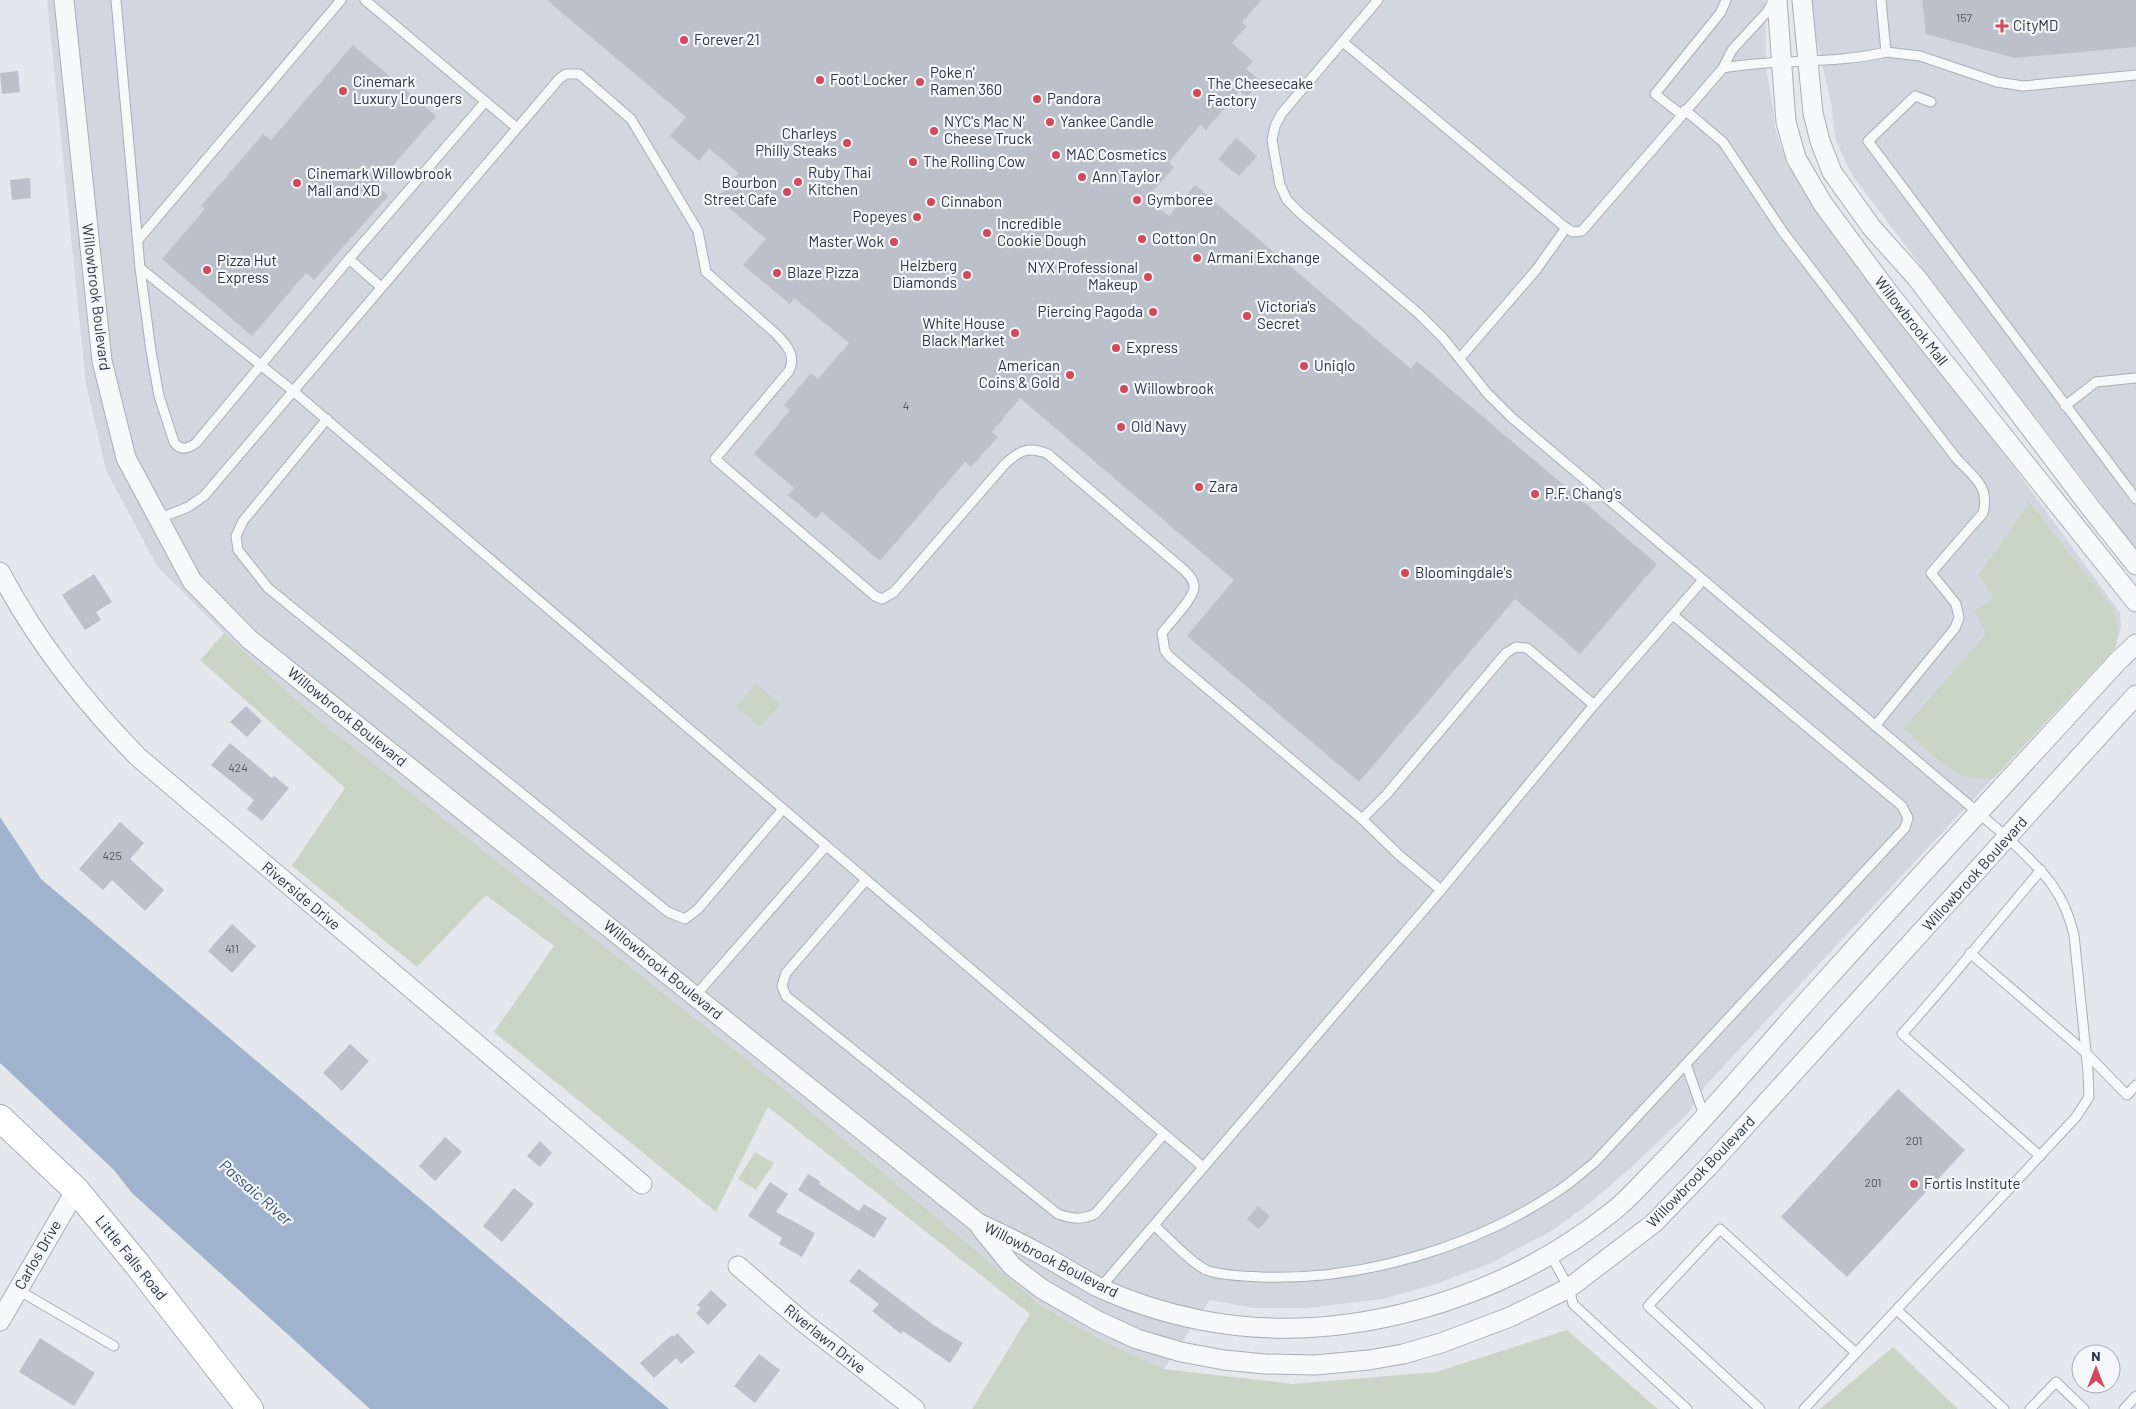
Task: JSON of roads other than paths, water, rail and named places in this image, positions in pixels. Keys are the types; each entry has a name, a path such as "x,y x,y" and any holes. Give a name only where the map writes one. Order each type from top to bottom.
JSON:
{"street":[{"name":"Willowbrook Boulevard","path":"64,0 102,361 126,458 192,581 249,639 978,1223 1041,1254 1100,1288 1161,1310 1204,1320 1247,1326 1325,1327 1365,1321 1442,1303 1484,1288 1550,1254 1586,1232 1615,1210 1705,1118 1821,985 2117,662 2136,644"},
{"name":"Willowbrook Mall","path":"1776,0 1786,122 1796,158 1823,204 1888,292 2136,602"},
{"name":"Willowbrook Mall","path":"1802,0 1813,113 1820,142 1832,172 1867,221 1916,277 2136,565"},
{"name":"Riverside Drive","path":"0,572 25,618 67,678 138,757 642,1184"},
{"name":"Willowbrook Boulevard","path":"978,1223 1012,1266 1042,1289 1098,1321 1137,1339 1180,1352 1256,1364 1315,1365 1369,1360 1403,1354 1441,1343 1510,1317 1569,1288 1654,1223 1708,1167 2136,695"},
{"name":"Little Falls Road","path":"0,1118 76,1190 137,1264 250,1409"},
{"name":"Carlos Drive","path":"0,1320 76,1190"},
{"name":"Riverlawn Drive","path":"738,1266 803,1322 915,1409"}],"lane":[{"path":"116,0 140,268 159,396 177,447 184,449 190,448 196,443 349,259 485,102"},
{"path":"138,240 341,0"},
{"path":"364,0 517,128"},
{"path":"1378,0 1282,113 1275,126 1272,140 1280,185 1287,200 1301,214 1403,299 1460,358 1487,393 1511,417 2008,838 2041,870 2058,892 2069,916 2074,935 2089,1097 2076,1117 1804,1409"},
{"path":"1726,0 1721,12 1655,94 1723,142 1783,232 1956,458 1984,489 1986,500 1983,513 1931,573 1956,604 1959,618 1955,628 1875,726"},
{"path":"1343,42 1573,232 1582,231 1723,68 1732,50 1776,0"},
{"path":"1881,0 1886,52"},
{"path":"1723,68 1751,63 1864,57 1886,52 1920,56 1997,82 2022,86 2136,75"},
{"path":"158,520 188,507 204,496 559,79 566,74 579,74 631,119 698,231 706,272 779,337 792,356 793,362 789,371 715,459 875,596 882,599 894,592 1005,464 1015,455 1024,450 1037,449 1048,454 1184,570 1192,579 1194,588 1192,596 1162,633 1165,651 1170,658 1362,819 1399,855 1441,890"},
{"path":"1931,102 1915,96 1868,141 2136,499"},
{"path":"1460,358 1536,270 1566,228"},
{"path":"349,259 381,287"},
{"path":"140,268 294,391 1203,1167"},
{"path":"2065,406 2096,382 2136,378"},
{"path":"328,420 243,521 236,536 238,550 268,588 668,912 685,919 698,909 783,809"},
{"path":"1100,1288 1441,890 1594,705 1703,580"},
{"path":"1154,1225 1207,1271 1232,1275 1292,1278 1352,1272 1411,1257 1482,1232 1515,1216 1558,1191 1594,1163 1905,828 1908,818 1902,806 1673,615"},
{"path":"1362,819 1386,795 1506,653 1516,647 1527,648 1594,705"},
{"path":"695,996 826,846"},
{"path":"2040,1156 1902,1034 1940,992 1970,953 2041,870"},
{"path":"866,880 786,973 782,986 786,996 1058,1214 1072,1219 1084,1219 1095,1214 1164,1134"},
{"path":"1970,953 2086,1052 2128,1095 2136,1085"},
{"path":"1686,1064 1705,1118"},
{"path":"1760,1409 1648,1306 1720,1229 1856,1353"},
{"path":"1550,1254 1569,1288 1573,1304 1687,1409"},
{"path":"18,1290 114,1346"},
{"path":"1897,1310 2004,1409"},
{"path":"2030,1409 2056,1382 2084,1409"},
{"path":"2124,1409 2136,1396"}],"water":[{"name":"Passaic River","path":"0,817 41,879 669,1409 370,1409 132,1193 114,1170 0,1063"}],"place":[{"name":"CityMD","path":"2002,26"},
{"name":"Forever 21","path":"684,40"},
{"name":"Foot Locker","path":"820,80"},
{"name":"Poke n' Ramen 360","path":"920,82"},
{"name":"Cinemark Luxury Loungers","path":"343,91"},
{"name":"The Cheesecake Factory","path":"1197,93"},
{"name":"Pandora","path":"1037,99"},
{"name":"Yankee Candle","path":"1050,122"},
{"name":"NYC's Mac N' Cheese Truck","path":"934,131"},
{"name":"Charleys Philly Steaks","path":"847,143"},
{"name":"MAC Cosmetics","path":"1056,155"},
{"name":"The Rolling Cow","path":"913,162"},
{"name":"Ann Taylor","path":"1082,177"},
{"name":"Ruby Thai Kitchen","path":"798,182"},
{"name":"Cinemark Willowbrook Mall and XD","path":"297,183"},
{"name":"Bourbon Street Cafe","path":"787,192"},
{"name":"Gymboree","path":"1137,200"},
{"name":"Cinnabon","path":"931,202"},
{"name":"Popeyes","path":"917,217"},
{"name":"Incredible Cookie Dough","path":"987,233"},
{"name":"Cotton On","path":"1142,239"},
{"name":"Master Wok","path":"894,242"},
{"name":"Armani Exchange","path":"1197,258"},
{"name":"Pizza Hut Express","path":"207,270"},
{"name":"Blaze Pizza","path":"777,273"},
{"name":"Helzberg Diamonds","path":"967,275"},
{"name":"NYX Professional Makeup","path":"1148,277"},
{"name":"Piercing Pagoda","path":"1153,312"},
{"name":"Victoria's Secret","path":"1247,316"},
{"name":"White House Black Market","path":"1015,333"},
{"name":"Express","path":"1116,348"},
{"name":"Uniqlo","path":"1304,366"},
{"name":"American Coins & Gold","path":"1070,375"},
{"name":"Willowbrook","path":"1124,389"},
{"name":"Old Navy","path":"1121,427"},
{"name":"Zara","path":"1199,487"},
{"name":"P.F. Chang's","path":"1535,494"},
{"name":"Bloomingdale's","path":"1405,573"},
{"name":"Fortis Institute","path":"1914,1184"}]}
